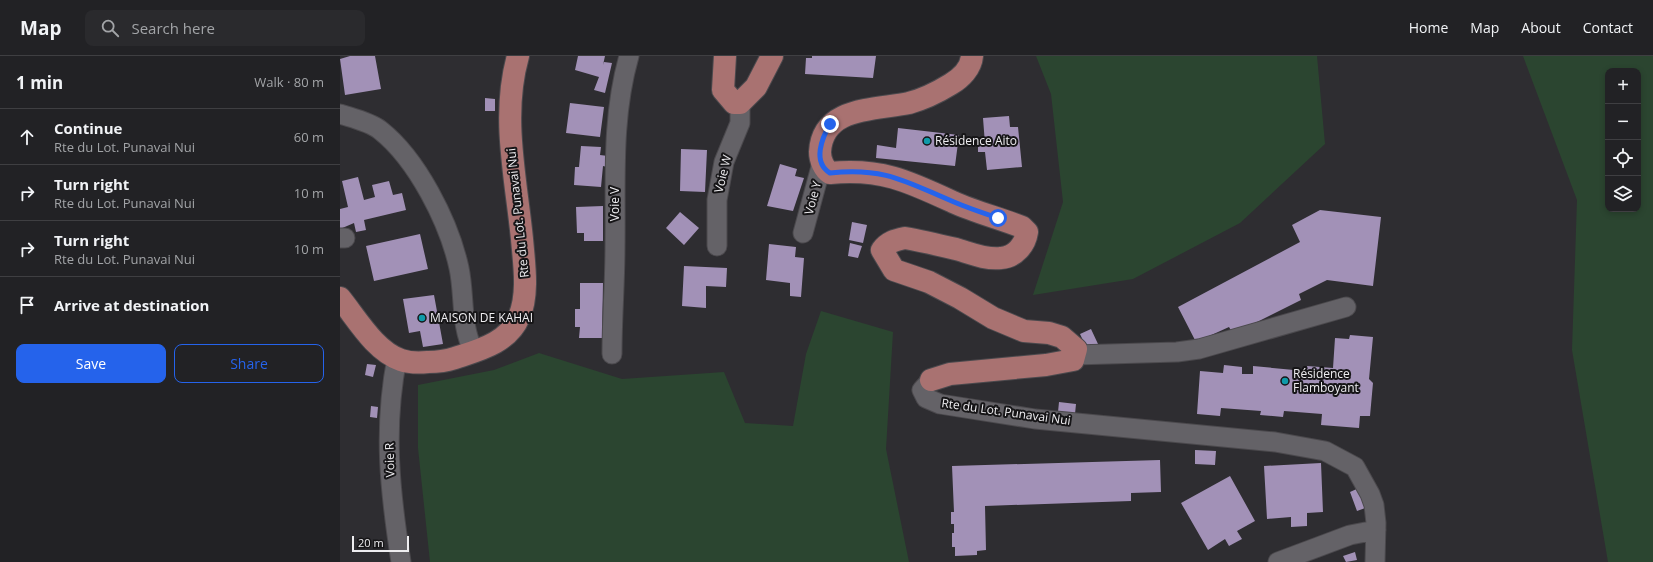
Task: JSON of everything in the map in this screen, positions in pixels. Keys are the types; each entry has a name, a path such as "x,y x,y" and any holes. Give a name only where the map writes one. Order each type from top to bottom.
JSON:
{"main road":[{"name":"Rte du Lot. Punavai Nui","path":"340,298 377,344 397,358 414,363 449,360 474,352 503,338 519,317 525,287 523,254 509,129 509,104 518,56"},
{"path":"725,56 723,90 734,103 740,104 756,87 772,56"},
{"path":"972,56 972,62 966,71 956,81 934,94 911,102 844,114 830,124 823,136 820,147 822,163 830,173 878,173 903,180 954,202 1022,227 1027,232 1025,240 1022,246 1007,257 1000,258 980,256 905,238 894,240 886,244 882,250 894,270 928,282 960,298 993,318 1024,330 1049,333 1062,337 1076,349 1075,355"},
{"name":"Rte du Lot. Punavai Nui","path":"931,380 950,374 1046,365 1073,360 1075,355"}],"street":[{"name":"Voie V","path":"612,354 612,312 616,254 614,149 622,80 629,56"},
{"name":"Voie W","path":"717,246 717,200 724,162 740,122 740,104"},
{"path":"340,114 378,128 400,148 420,173 436,206 456,261 467,338 474,352"},
{"name":"Voie Y","path":"803,233 822,163"},
{"path":"1075,355 1177,352 1198,349 1346,307"},
{"name":"Voie R","path":"397,358 390,393 388,468 401,562"},
{"name":"Rte du Lot. Punavai Nui","path":"931,380 922,390 926,398 940,404 1035,419 1275,442 1325,451 1355,467 1370,494 1374,505 1376,530 1375,562"},
{"path":"1278,562 1350,536 1376,530"}],"green space":[{"path":"1036,56 1317,56 1325,144 1240,223 1133,279 1033,295 1063,202 1051,94"},
{"path":"1523,56 1653,56 1653,562 1608,562 1572,350 1577,200"},
{"path":"821,311 893,332 886,449 909,562 430,562 418,448 418,385 494,370 539,353 622,379 724,372 745,423 793,426 806,354"}],"building":[{"path":"350,56 375,56 381,89 345,95 340,59"},
{"path":"578,56 605,56 603,65 604,62 612,63 605,93 594,90 599,77 575,70"},
{"path":"812,56 876,56 873,78 805,74 806,58 812,58"},
{"path":"485,98 495,99 495,111 485,111"},
{"path":"570,103 604,107 600,137 566,133"},
{"name":"Résidence Aito","path":"1009,116 1010,127 1018,127 1022,167 987,170 985,152 978,152 978,145 985,144 983,118"},
{"name":"Résidence Aito","path":"898,128 959,135 955,166 876,158 877,145 896,148"},
{"path":"581,146 601,147 600,155 608,156 607,167 603,166 601,187 574,185 575,167 579,167"},
{"path":"681,149 707,150 705,192 680,191"},
{"path":"780,164 797,169 795,176 804,178 793,211 767,206"},
{"path":"358,177 364,200 375,197 372,185 389,181 393,195 402,193 406,210 364,220 366,230 356,232 354,223 340,229 340,209 348,207 342,181"},
{"path":"603,206 603,241 584,241 584,233 577,233 576,207"},
{"path":"1320,210 1381,217 1373,286 1327,280 1299,294 1301,300 1233,334 1229,327 1196,342 1178,307 1300,242 1292,225"},
{"path":"680,212 699,228 684,245 666,228"},
{"path":"852,222 867,225 863,243 849,240"},
{"path":"420,234 428,269 374,281 366,246"},
{"path":"850,243 862,246 858,258 848,256"},
{"path":"769,244 796,247 795,257 804,258 801,297 790,296 790,283 766,280"},
{"path":"684,266 727,268 726,287 706,286 706,308 682,306"},
{"path":"580,283 603,283 602,338 579,338 580,327 575,327 575,309 580,309"},
{"path":"434,295 443,344 423,347 420,331 409,333 403,299"},
{"path":"1091,329 1098,344 1087,349 1080,334"},
{"name":"Résidence Flamboyant","path":"1350,335 1373,337 1369,379 1373,383 1370,416 1360,416 1359,428 1321,425 1322,414 1284,411 1283,417 1260,415 1261,411 1221,408 1220,416 1197,414 1200,371 1223,373 1224,365 1242,367 1242,374 1253,374 1253,366 1294,370 1294,376 1306,377 1307,366 1333,368 1335,338 1349,339"},
{"path":"367,364 376,365 373,377 365,375"},
{"path":"1059,402 1076,404 1075,414 1058,412"},
{"path":"371,406 378,407 377,418 370,417"},
{"path":"1195,450 1216,451 1215,465 1195,464"},
{"path":"1160,460 1161,492 1131,493 1131,501 985,506 986,550 977,551 977,555 955,556 955,547 952,547 952,533 954,533 954,524 951,524 951,512 954,512 952,466"},
{"path":"1321,463 1323,512 1307,513 1307,526 1291,527 1291,517 1267,519 1264,466"},
{"path":"1230,476 1255,521 1237,531 1242,539 1229,546 1225,539 1208,550 1181,503"},
{"path":"1361,487 1368,507 1357,511 1350,492"},
{"path":"1355,552 1357,560 1346,562 1343,556"}],"place":[{"name":"Résidence Aito","path":"927,141"},
{"name":"MAISON DE KAHAI","path":"422,318"},
{"name":"Résidence Flamboyant","path":"1285,381"}],"route":[{"path":"830,124 823,136 820,147 820,156 822,163 830,173 856,171 878,173 928,189 954,202 998,218"}]}
